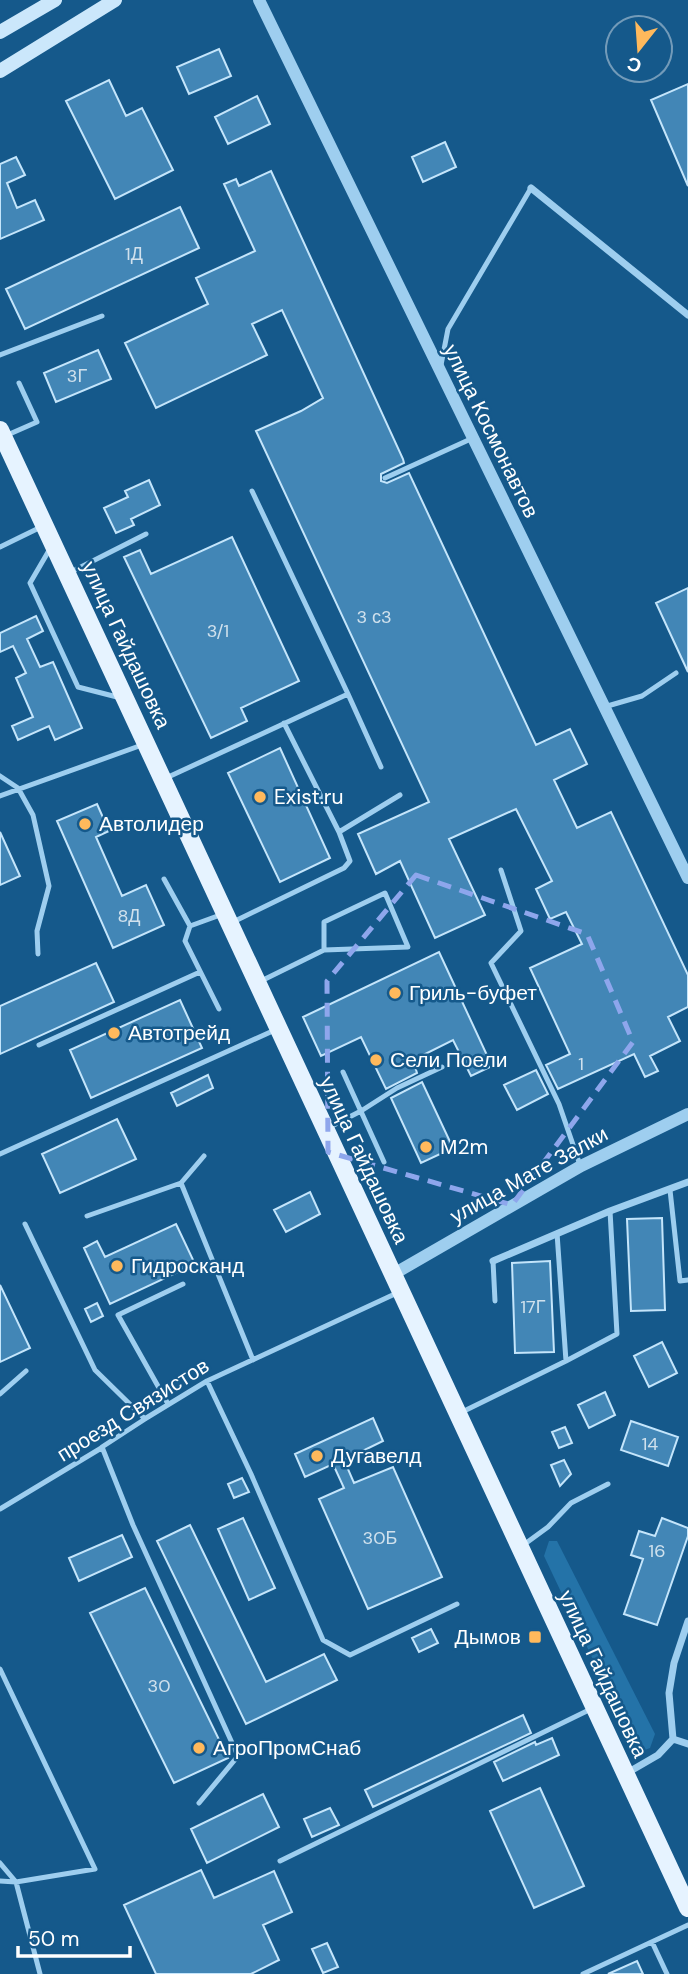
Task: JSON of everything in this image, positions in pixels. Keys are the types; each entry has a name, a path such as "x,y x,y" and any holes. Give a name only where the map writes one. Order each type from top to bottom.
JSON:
{"main road":[{"path":"0,32 55,0"},
{"path":"0,71 115,0"},
{"name":"улица Гайдашовка","path":"1,433 688,1908"}],"street":[{"name":"улица Космонавтов","path":"258,0 688,878"},
{"path":"531,188 688,315"},
{"name":"улица Мате Залки","path":"396,1283 581,1166 688,1114"},
{"path":"493,1261 610,1211 688,1182"},
{"path":"625,1774 657,1755 673,1739 669,1693 674,1662 688,1621"},
{"path":"673,1739 688,1744"}],"lane":[{"path":"440,371 448,329 531,188"},
{"path":"0,355 102,316"},
{"path":"1,433 37,422 19,383"},
{"path":"385,478 473,438"},
{"path":"252,491 381,766"},
{"path":"0,547 44,525"},
{"path":"67,574 146,534"},
{"path":"53,544 30,583 78,687 127,700"},
{"path":"604,707 642,696 676,673"},
{"path":"163,779 348,694"},
{"path":"190,926 228,919 344,868 350,860 339,832 284,723"},
{"path":"0,796 147,743"},
{"path":"0,776 18,788 33,815 49,886 37,930 38,954"},
{"path":"339,832 400,796"},
{"path":"501,870 521,931 491,963 559,1104 581,1166"},
{"path":"164,878 190,926 185,941 219,1009"},
{"path":"258,983 324,950 408,947 385,893 324,922 324,950"},
{"path":"38,1045 200,972"},
{"path":"0,1145 2,1153 279,1028"},
{"path":"325,1129 361,1111 397,1088 442,1067"},
{"path":"343,1072 384,1162"},
{"path":"87,1216 181,1183 204,1156"},
{"path":"181,1183 253,1360"},
{"path":"670,1190 680,1281 688,1280"},
{"path":"457,1414 566,1362 617,1334 610,1211"},
{"path":"25,1224 95,1370 145,1419"},
{"path":"557,1233 566,1362"},
{"path":"493,1261 495,1301"},
{"name":"проезд Связистов","path":"0,1509 207,1381 253,1360 396,1283"},
{"path":"168,1404 118,1315 183,1284"},
{"path":"0,1394 26,1371"},
{"path":"207,1381 251,1474 323,1640 351,1655 457,1604"},
{"path":"102,1447 133,1525 238,1756 199,1803"},
{"path":"519,1548 548,1527 571,1503 608,1484"},
{"path":"0,1669 95,1869 16,1882 0,1881"},
{"path":"280,1861 594,1708"},
{"path":"0,1863 16,1882 40,1974"},
{"path":"583,1974 688,1925"},
{"path":"653,1942 667,1974"}],"highlighted area":[{"path":"416,875 587,934 633,1042 512,1205 328,1152 327,981"}],"shaded area":[{"path":"549,1541 557,1541 655,1734 650,1748 642,1751 633,1744 544,1556"}],"building":[{"path":"219,49 231,76 189,94 177,67"},
{"path":"109,80 126,116 142,108 173,170 115,199 66,101"},
{"path":"688,84 688,186 651,100"},
{"path":"257,96 270,124 228,144 215,117"},
{"path":"445,142 456,167 423,182 412,157"},
{"path":"16,157 25,175 7,183 17,208 35,200 44,220 0,239 0,164"},
{"path":"271,171 403,459 404,463 381,474 381,481 387,483 409,473 536,745 570,729 587,764 554,780 577,828 611,812 688,975 688,1007 668,1017 680,1041 650,1056 658,1071 645,1077 634,1054 558,1089 546,1065 570,1054 530,968 582,944 566,912 550,919 536,889 552,881 516,809 449,839 485,915 435,938 400,861 376,874 358,834 429,802 256,431 323,398 282,310 252,324 267,355 156,408 125,343 208,304 196,278 255,251 224,184 236,179 239,186"},
{"path":"180,207 199,248 25,329 6,289"},
{"path":"98,350 111,379 56,402 44,373"},
{"path":"149,480 160,505 131,519 134,525 116,533 104,508 128,497 125,491"},
{"path":"232,537 299,681 241,708 247,721 211,738 124,557 140,550 151,574"},
{"path":"688,588 688,672 656,603"},
{"path":"36,616 43,631 27,639 40,667 53,662 82,728 55,740 49,726 18,740 12,726 33,717 16,678 26,673 13,646 0,652 0,633"},
{"path":"280,748 330,858 280,882 228,773"},
{"path":"97,804 109,831 96,837 122,896 146,885 164,925 113,948 57,821"},
{"path":"0,832 20,876 0,885"},
{"path":"439,952 492,1066 471,1076 453,1040 413,1060 417,1073 386,1089 361,1037 321,1056 303,1017"},
{"path":"96,963 114,1002 0,1054 0,1006"},
{"path":"180,1000 202,1048 91,1098 70,1050"},
{"path":"536,1070 548,1094 517,1110 504,1085"},
{"path":"208,1075 213,1088 177,1106 171,1093"},
{"path":"422,1082 453,1148 421,1163 391,1098"},
{"path":"117,1119 136,1159 60,1193 42,1154"},
{"path":"310,1192 320,1214 286,1232 274,1210"},
{"path":"662,1218 665,1310 631,1311 627,1219"},
{"path":"176,1224 195,1264 110,1304 84,1248 97,1241 105,1257"},
{"path":"550,1261 554,1352 515,1353 512,1263"},
{"path":"0,1285 30,1348 0,1362"},
{"path":"97,1303 103,1316 91,1322 85,1309"},
{"path":"662,1342 677,1373 649,1387 634,1356"},
{"path":"605,1392 615,1415 589,1428 578,1405"},
{"path":"373,1418 383,1441 344,1460 354,1483 393,1467 442,1577 368,1609 319,1499 344,1488 333,1464 305,1477 295,1454"},
{"path":"631,1421 678,1437 668,1466 621,1450"},
{"path":"565,1427 572,1443 559,1448 552,1432"},
{"path":"564,1460 571,1474 560,1486 551,1465"},
{"path":"242,1478 249,1492 234,1498 228,1484"},
{"path":"243,1518 275,1588 249,1600 218,1529"},
{"path":"662,1518 688,1528 688,1536 657,1625 624,1614 643,1559 631,1555 639,1531 655,1536"},
{"path":"190,1525 266,1682 324,1654 337,1680 246,1724 157,1541"},
{"path":"122,1535 132,1557 79,1581 69,1558"},
{"path":"145,1588 228,1758 174,1783 90,1613"},
{"path":"431,1629 438,1643 419,1652 412,1638"},
{"path":"523,1715 531,1733 373,1807 365,1790"},
{"path":"552,1738 559,1755 503,1781 494,1762 535,1742 536,1745"},
{"path":"540,1788 584,1886 534,1908 490,1811"},
{"path":"263,1794 279,1827 207,1863 191,1829"},
{"path":"330,1808 339,1825 312,1837 304,1819"},
{"path":"201,1870 214,1898 274,1871 292,1912 263,1925 279,1960 251,1974 156,1974 124,1905"},
{"path":"327,1943 338,1967 323,1973 312,1949"},
{"path":"637,1961 643,1974 608,1974"}],"place":[{"name":"Exist.ru","path":"260,797"},
{"name":"Автолидер","path":"85,824"},
{"name":"Гриль-буфет","path":"395,993"},
{"name":"Автотрейд","path":"114,1033"},
{"name":"Сели Поели","path":"376,1060"},
{"name":"М2m","path":"426,1147"},
{"name":"Гидросканд","path":"117,1266"},
{"name":"Дугавелд","path":"317,1456"},
{"name":"Дымов","path":"535,1637"},
{"name":"АгроПромСнаб","path":"199,1748"}]}
